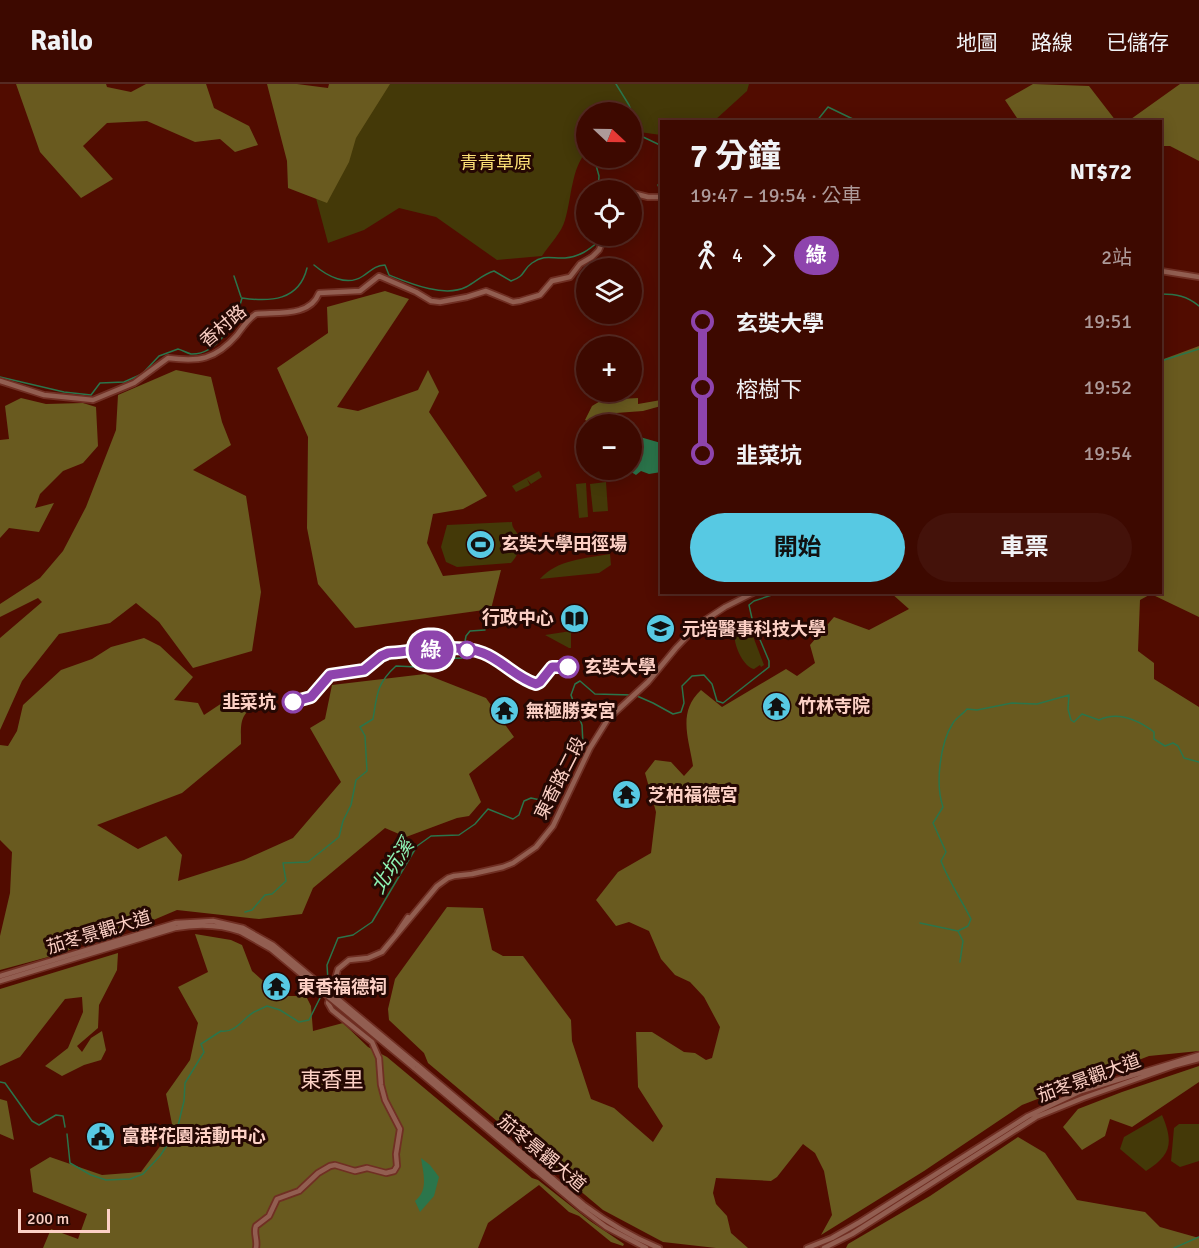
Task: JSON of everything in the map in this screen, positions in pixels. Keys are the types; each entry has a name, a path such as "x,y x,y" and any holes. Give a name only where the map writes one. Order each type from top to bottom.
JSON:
{"street":[{"path":"642,196 660,197"},
{"name":"香村路","path":"0,381 44,396 86,400 101,398 134,383 168,358 192,361 205,359 217,353 256,314 288,313 310,306 320,293 360,291 379,276 431,301 451,301 486,291 513,302 520,302 540,295 552,281 570,277 580,264 592,257 601,246"},
{"path":"1162,271 1199,277"},
{"name":"東香路二段","path":"256,1248 257,1240 254,1233 256,1226 269,1216 277,1199 299,1191 324,1169 335,1165 355,1171 367,1168 386,1173 397,1166 396,1154 400,1129 385,1100 376,1049 372,1042 332,1010 328,1003 335,977 344,963 352,959 375,957 382,952 442,882 454,876 495,870 524,857 536,847 553,826 599,731 618,709 648,682 699,624 751,594"},
{"name":"茄苳景觀大道","path":"0,976 176,922 213,921 242,930"},
{"name":"茄苳景觀大道","path":"0,981 175,927 198,924 242,930"},
{"path":"242,930 273,945 415,1066"},
{"name":"茄苳景觀大道","path":"995,1139 1028,1116 1081,1091 1199,1055"},
{"name":"茄苳景觀大道","path":"995,1139 1049,1110 1199,1059"},
{"name":"茄苳景觀大道","path":"415,1066 582,1209 606,1227 646,1248"},
{"name":"茄苳景觀大道","path":"415,1066 608,1223 659,1248"},
{"path":"807,1248 815,1247 861,1222 995,1139"},
{"path":"836,1248 902,1198"},
{"path":"824,1248 852,1234"}],"green space":[{"name":"青青草原","path":"369,84 749,84 747,91 715,120 660,120 660,135 642,132 642,102 576,102 577,168 563,225 542,256 497,260 436,217 399,208 364,230 328,243 313,187"},
{"path":"539,471 542,477 531,484 527,479 530,485 516,492 512,486"},
{"path":"606,482 608,511 593,512 590,484"},
{"path":"586,483 588,517 579,518 576,484"},
{"name":"玄奘大學田徑場","path":"512,522 520,543 516,557 511,563 457,567 446,562 441,547 447,525"},
{"path":"610,554 611,565 599,573 540,579 563,564"},
{"path":"746,618 764,665 754,669 741,658 736,645 736,627 744,625 743,620"},
{"path":"571,631 571,648 545,635"},
{"path":"1162,1115 1168,1133 1168,1148 1161,1159 1146,1171 1120,1149 1124,1137"},
{"path":"1179,1124 1199,1124 1199,1161 1180,1167 1171,1161 1174,1128"}],"shaded area":[{"path":"16,84 106,84 107,87 131,92 146,84 206,84 214,108 249,126 258,145 235,152 220,139 195,142 147,121 107,123 83,146 113,179 81,198 40,152"},
{"path":"267,84 297,84 328,88 329,84 390,84 356,138 349,162 327,203 288,188 287,161"},
{"path":"1033,84 1089,86 1115,120 1018,120 1005,100"},
{"path":"1180,84 1199,84 1199,161 1170,146 1162,146 1162,120 1128,120"},
{"path":"385,291 409,299 337,407 358,411 418,390 428,370 439,392 429,412 487,496 463,509 433,514 427,543 443,576 501,570 491,609 355,628 318,584 307,528 308,437 277,368 328,333 327,307"},
{"path":"1199,346 1199,617 1151,594 1162,594 1162,360"},
{"path":"176,370 211,377 222,422 231,445 193,470 246,496 261,592 252,651 193,668 159,622 136,603 110,623 59,634 22,681 0,730 0,638 42,602 38,598 0,617 0,604 40,578 63,551 86,507 116,430 118,395"},
{"path":"21,398 46,404 83,403 96,407 98,446 83,463 63,471 40,494 35,508 54,503 39,532 9,528 0,538 0,440 9,439 5,406"},
{"path":"660,400 660,406 615,414 588,414 592,406 599,402 638,402 638,404"},
{"path":"642,438 660,443 660,472 649,474 642,471"},
{"path":"892,594 1151,594 1140,600 1138,651 1154,663 1154,679 1199,707 1199,1051 1149,1056 1022,1105 924,1171 821,1235 832,1215 824,1171 815,1153 803,1144 777,1177 771,1181 716,1178 713,1193 716,1204 727,1216 731,1233 748,1248 716,1248 663,1242 603,1210 428,1063 424,1053 389,1020 388,1009 395,979 447,907 483,908 492,950 503,956 523,956 571,1020 572,1041 591,1099 614,1108 653,1142 663,1126 638,1087 636,1032 652,1032 684,1052 695,1053 706,1060 712,1058 720,1027 704,997 690,982 675,975 661,959 649,931 629,922 616,926 596,900 618,872 651,853 656,812 645,773 655,760 671,762 684,776 693,766 686,726 689,707 701,690 722,707 786,669 797,676 815,663 810,645 834,617 869,630 909,609"},
{"path":"144,638 160,646 193,677 174,700 198,703 204,715 225,701 227,694 242,694 261,702 245,714 241,729 241,744 182,793 97,825 138,849 166,836 182,855 178,881 244,860 293,838 341,782 310,728 325,719 332,685 425,674 486,698 514,737 469,774 481,802 469,816 457,818 406,837 385,828 313,888 302,914 259,919 177,910 144,924 104,934 63,953 0,970 0,936 10,893 12,852 0,840 0,745 8,746 17,731 23,705 61,670 92,659 111,647"},
{"path":"195,934 231,940 242,945 252,971 280,996 306,996 311,1006 313,1031 343,1023 368,1047 387,1057 532,1178 538,1180 590,1221 624,1244 623,1246 611,1242 579,1216 569,1212 539,1185 488,1223 478,1248 43,1248 51,1229 78,1239 87,1214 33,1192 30,1169 50,1157 102,1175 141,1172 173,1129 166,1094 190,1060 198,1023 178,987 208,972"},
{"path":"118,953 117,970 99,1005 98,1028 77,1046 82,1052 91,1038 102,1031 106,1050 101,1060 84,1065 62,1076 45,1066 68,1048 83,1012 82,997 65,999 20,1057 0,1066 0,989"},
{"path":"1199,1066 1199,1082 1132,1127 1110,1119 1105,1136 1082,1150 1063,1127 1078,1109"},
{"path":"0,1099 7,1101 14,1140 0,1134"},
{"path":"1018,1137 1045,1153 1077,1200 1145,1212 1160,1227 1199,1238 1199,1248 846,1248 848,1244 930,1196"},
{"path":"421,1158 439,1177 434,1196 420,1212 415,1201 424,1187"}],"waterway":[{"path":"616,84 627,102"},
{"path":"818,120 828,107 855,120"},
{"path":"642,136 660,145"},
{"path":"597,168 599,180"},
{"path":"660,182 658,185 660,190"},
{"path":"314,265 325,273 344,280 357,279 376,267 385,265 389,275 427,288 448,291 466,287 494,271 511,281 522,275 537,260 575,256 592,246"},
{"path":"0,377 64,392 91,395 100,383 124,382 142,374 159,356 178,349 191,354 210,349 218,343 231,326 242,298 263,300 282,297 297,287 307,268"},
{"path":"234,276 241,297"},
{"path":"1162,294 1181,296 1199,306"},
{"name":"北坑溪","path":"1162,361 1199,349"},
{"name":"北坑溪","path":"637,696 673,714 681,712 684,703 682,686 692,676 704,675 712,684 717,701 723,703 769,667 769,661 753,623 749,605 775,594"},
{"name":"韭菜坑","path":"245,912 252,910 265,895 272,894 286,881 283,863 308,862 339,837 343,821 351,805 356,780 367,771 365,736 360,727 373,719 381,684 390,672 396,666 418,667 420,659 462,658 466,636 470,631 485,630"},
{"name":"北坑溪","path":"328,980 327,965 338,938 353,935 372,922 417,846 431,836 459,835 475,824 488,809 513,819 519,815 524,801 531,798 545,801 557,796 583,744 582,725 571,695 575,684 580,681 595,694 632,695"},
{"path":"920,923 958,931 968,926 971,919 941,861 946,852 933,823 943,807 939,776 945,741 953,723 967,709 977,710 1012,703 1037,704 1069,695 1068,709 1071,720 1074,722 1082,714 1099,720 1113,716 1128,718 1154,732 1154,739 1165,746 1173,743 1178,746 1184,758 1199,762"},
{"path":"958,931 963,941 960,962"},
{"name":"北坑溪","path":"67,1134 70,1163 91,1175 106,1180 130,1179 143,1174 160,1156 177,1130 184,1101 185,1083 204,1052 201,1044 221,1031 235,1028 254,1012 267,1006 280,1010 299,1022 309,1020 321,996"},
{"name":"北坑溪","path":"0,1082 5,1083 32,1121 39,1125 56,1115 63,1116 65,1127"},
{"path":"1174,1248 1199,1237"}],"bus line":[{"name":"綠","path":"293,702 311,697 330,675 364,670 388,653 447,649 482,652 536,684 552,667 568,667"}],"place":[{"name":"玄奘大學田徑場","path":"480,544"},
{"name":"行政中心","path":"575,618"},
{"name":"元培醫事科技大學","path":"661,629"},
{"name":"玄奘大學","path":"568,667"},
{"name":"韭菜坑","path":"293,702"},
{"name":"竹林寺院","path":"777,706"},
{"name":"無極勝安宮","path":"505,711"},
{"name":"芝柏福德宮","path":"627,795"},
{"name":"東香福德祠","path":"276,987"},
{"name":"富群花園活動中心","path":"101,1136"}],"district":[{"name":"東香里","path":"332,1080"}]}
